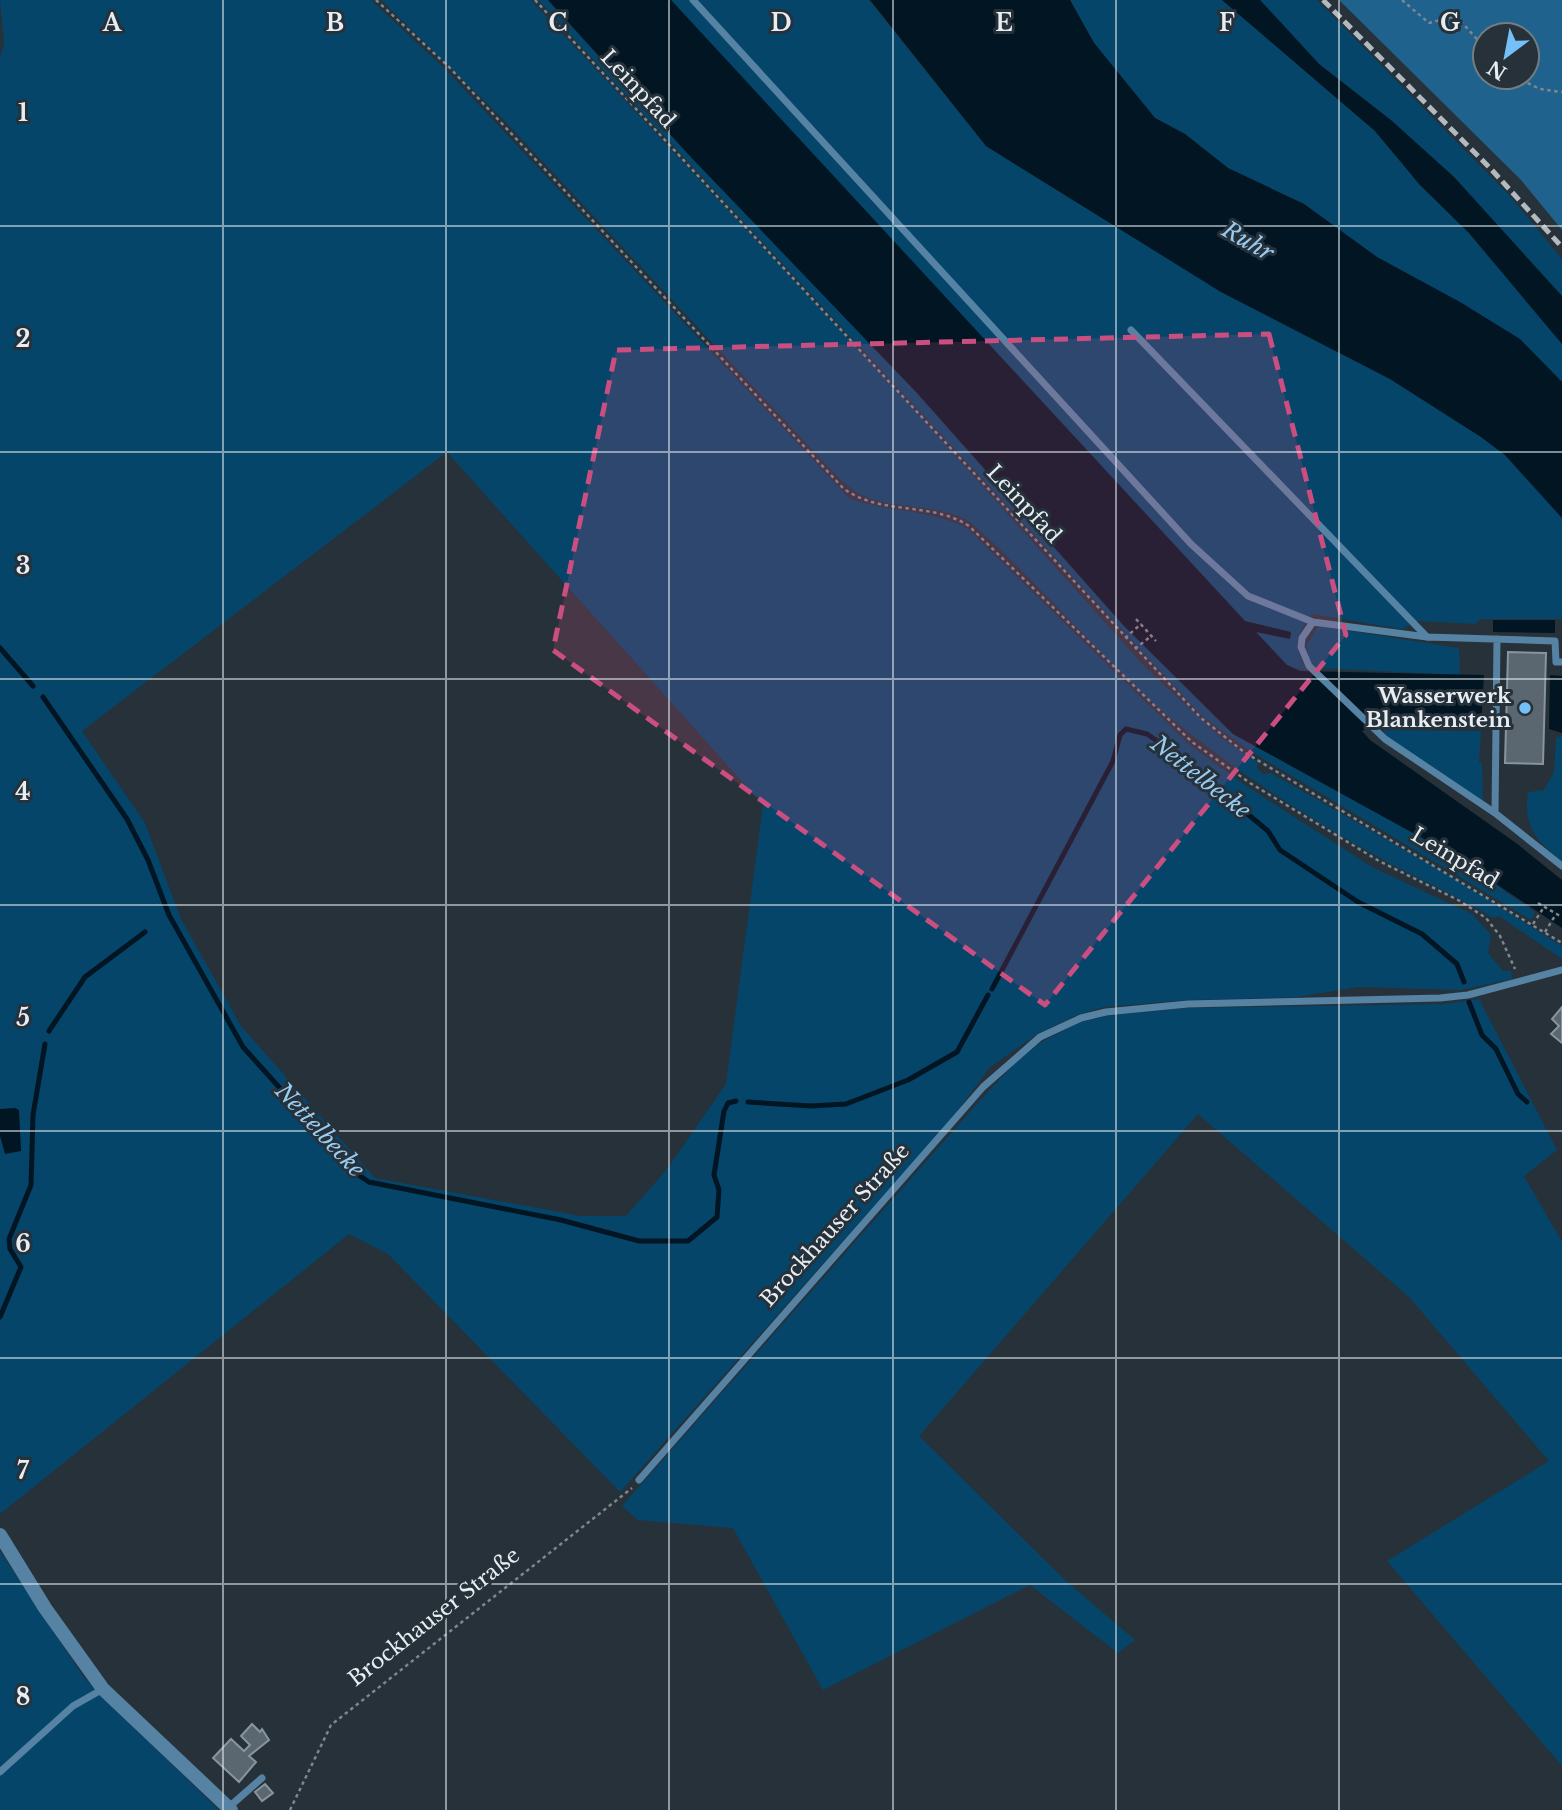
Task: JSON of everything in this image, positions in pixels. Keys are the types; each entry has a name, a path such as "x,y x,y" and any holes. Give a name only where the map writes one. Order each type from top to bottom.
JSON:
{"street":[{"path":"0,1535 45,1608 103,1689 230,1809"}],"lane":[{"path":"693,0 1191,544 1248,596 1312,622 1427,637 1555,641 1556,662 1562,662"},
{"path":"1131,330 1427,637"},
{"path":"1312,622 1302,638 1301,647 1309,666 1380,734 1495,813 1562,866"},
{"path":"1495,813 1497,639"},
{"name":"Brockhauser Straße","path":"639,1480 983,1087 1040,1037 1081,1018 1129,1009 1188,1004 1440,998 1468,995 1562,970"},
{"path":"0,1772 73,1706 103,1689"},
{"path":"230,1809 262,1778"}],"path":[{"path":"376,0 449,67 843,488 872,503 945,514 969,526 1192,742 1250,783 1379,861 1460,901 1486,918 1500,936 1522,980"},
{"name":"Leinpfad","path":"535,0 1201,718 1244,752 1562,943"},
{"path":"1402,0 1429,23 1456,16 1471,33"},
{"path":"1541,89 1562,92"},
{"path":"1136,619 1156,641"},
{"path":"1125,638 1141,624"},
{"path":"1135,649 1151,636"},
{"path":"1538,903 1558,915 1545,932"},
{"path":"1533,924 1544,907"},
{"name":"Brockhauser Straße","path":"290,1810 331,1725 612,1506 639,1480"}],"highlighted area":[{"path":"1269,334 1346,635 1045,1005 553,650 616,350"}],"shaded area":[{"path":"0,0 371,0 446,70 849,498 940,517 968,529 1190,745 1248,787 1372,867 1472,914 1491,935 1488,953 1503,971 1511,971 1512,979 1461,990 1358,987 1297,997 1188,1000 1104,1007 1077,1015 1037,1034 989,1068 954,1116 620,1492 388,1254 349,1234 0,1514 0,57 4,45","holes":["447,452 763,805 726,1084 667,1169 626,1216 581,1216 375,1178 241,1026 181,919 145,823 82,731"]},
{"path":"381,0 531,0 899,393 1146,668 1220,737 1258,763 1257,768 1263,774 1271,773 1448,875 1562,946 1562,959 1499,916 1493,918 1333,831 1263,787 1197,739 1138,688 970,522 942,511 882,502 846,485 502,118"},
{"path":"538,0 548,0 688,154 917,393 1124,626 1233,734 1453,855 1535,912 1531,920 1247,749 1202,716"},
{"path":"671,0 869,0 986,146 1221,292 1390,379 1505,455 1562,518 1562,619 1481,619 1475,624 1418,621 1402,629 1312,614 1298,642 1299,654 1307,672 1287,665 1255,632 1290,638 1245,621 934,288"},
{"path":"1070,0 1222,0 1375,131 1420,185 1469,233 1562,344 1562,382 1519,339 1377,257 1304,204 1228,168 1185,134 1155,118 1094,43"},
{"path":"1260,0 1317,0 1509,195 1562,259 1562,296 1454,177 1392,121 1319,64"},
{"path":"1339,0 1562,0 1562,230 1521,180"},
{"path":"1318,626 1459,648 1460,675 1317,668 1310,661 1306,646"},
{"path":"1384,730 1481,731 1479,762 1482,763 1483,804 1385,736"},
{"path":"1562,736 1562,861 1545,847 1533,832 1527,804 1528,792 1544,790 1554,772 1556,738"},
{"path":"1479,999 1557,1150 1524,1176 1562,1242 1562,1766 1387,1561 1549,1461 1409,1297 1198,1114 919,1436 1066,1581 1135,1640 1118,1653 1030,1585 823,1690 733,1528 638,1520 622,1506 983,1097 1019,1059 1043,1041 1081,1022 1106,1016 1187,1008 1445,1004"},
{"path":"0,1551 85,1679 219,1810 0,1810"}],"water":[{"path":"548,0 671,0 1245,621 1291,632 1290,639 1256,632 1287,665 1300,671 1484,675 1481,727 1377,724 1362,731 1370,740 1516,843 1562,880 1562,928 1453,855 1233,734 1124,626 917,393 688,154"},
{"name":"Ruhr","path":"870,0 1070,0 1094,43 1155,118 1185,134 1228,168 1304,204 1377,257 1460,302 1520,339 1562,382 1562,518 1505,455 1481,437 1390,379 1221,292 986,146"},
{"path":"1222,0 1260,0 1319,64 1392,121 1454,177 1562,296 1562,344 1469,233 1420,185 1375,131"},
{"path":"1493,620 1555,620 1555,633 1493,632"},
{"path":"1550,675 1562,676 1562,733 1549,729"},
{"path":"0,1109 19,1110 21,1151 5,1154 0,1136"}],"building":[{"name":"Wasserwerk Blankenstein","path":"1508,652 1546,653 1543,764 1505,763"},
{"path":"1562,1007 1562,1043 1551,1034 1559,1026 1552,1019"},
{"path":"252,1724 260,1732 262,1729 269,1740 249,1756 256,1762 239,1782 213,1758 231,1739 244,1751 250,1745 241,1736"},
{"path":"265,1784 273,1793 262,1801 255,1792"}],"waterway":[{"name":"Nettelbecke","path":"0,648 33,686"},
{"name":"Nettelbecke","path":"43,697 127,819 148,860 169,915 243,1047 357,1174 369,1182 561,1220 639,1241 688,1241 717,1217 719,1190 714,1175 724,1111 728,1103 736,1101"},
{"name":"Nettelbecke","path":"992,989 1113,761 1120,735 1126,729 1147,734 1173,752 1268,831 1280,850 1358,902 1422,934 1457,964 1464,982"},
{"path":"49,1031 85,977 145,932"},
{"name":"Nettelbecke","path":"748,1102 811,1106 846,1104 908,1080 957,1052 988,995"},
{"name":"Nettelbecke","path":"1469,1002 1482,1035 1496,1049 1518,1094 1527,1102"},
{"path":"0,1317 21,1267 10,1249 9,1239 31,1185 33,1115 45,1044"}],"railway":[{"path":"1323,0 1490,168 1562,247"}],"place":[{"name":"Wasserwerk Blankenstein","path":"1525,708"}]}
